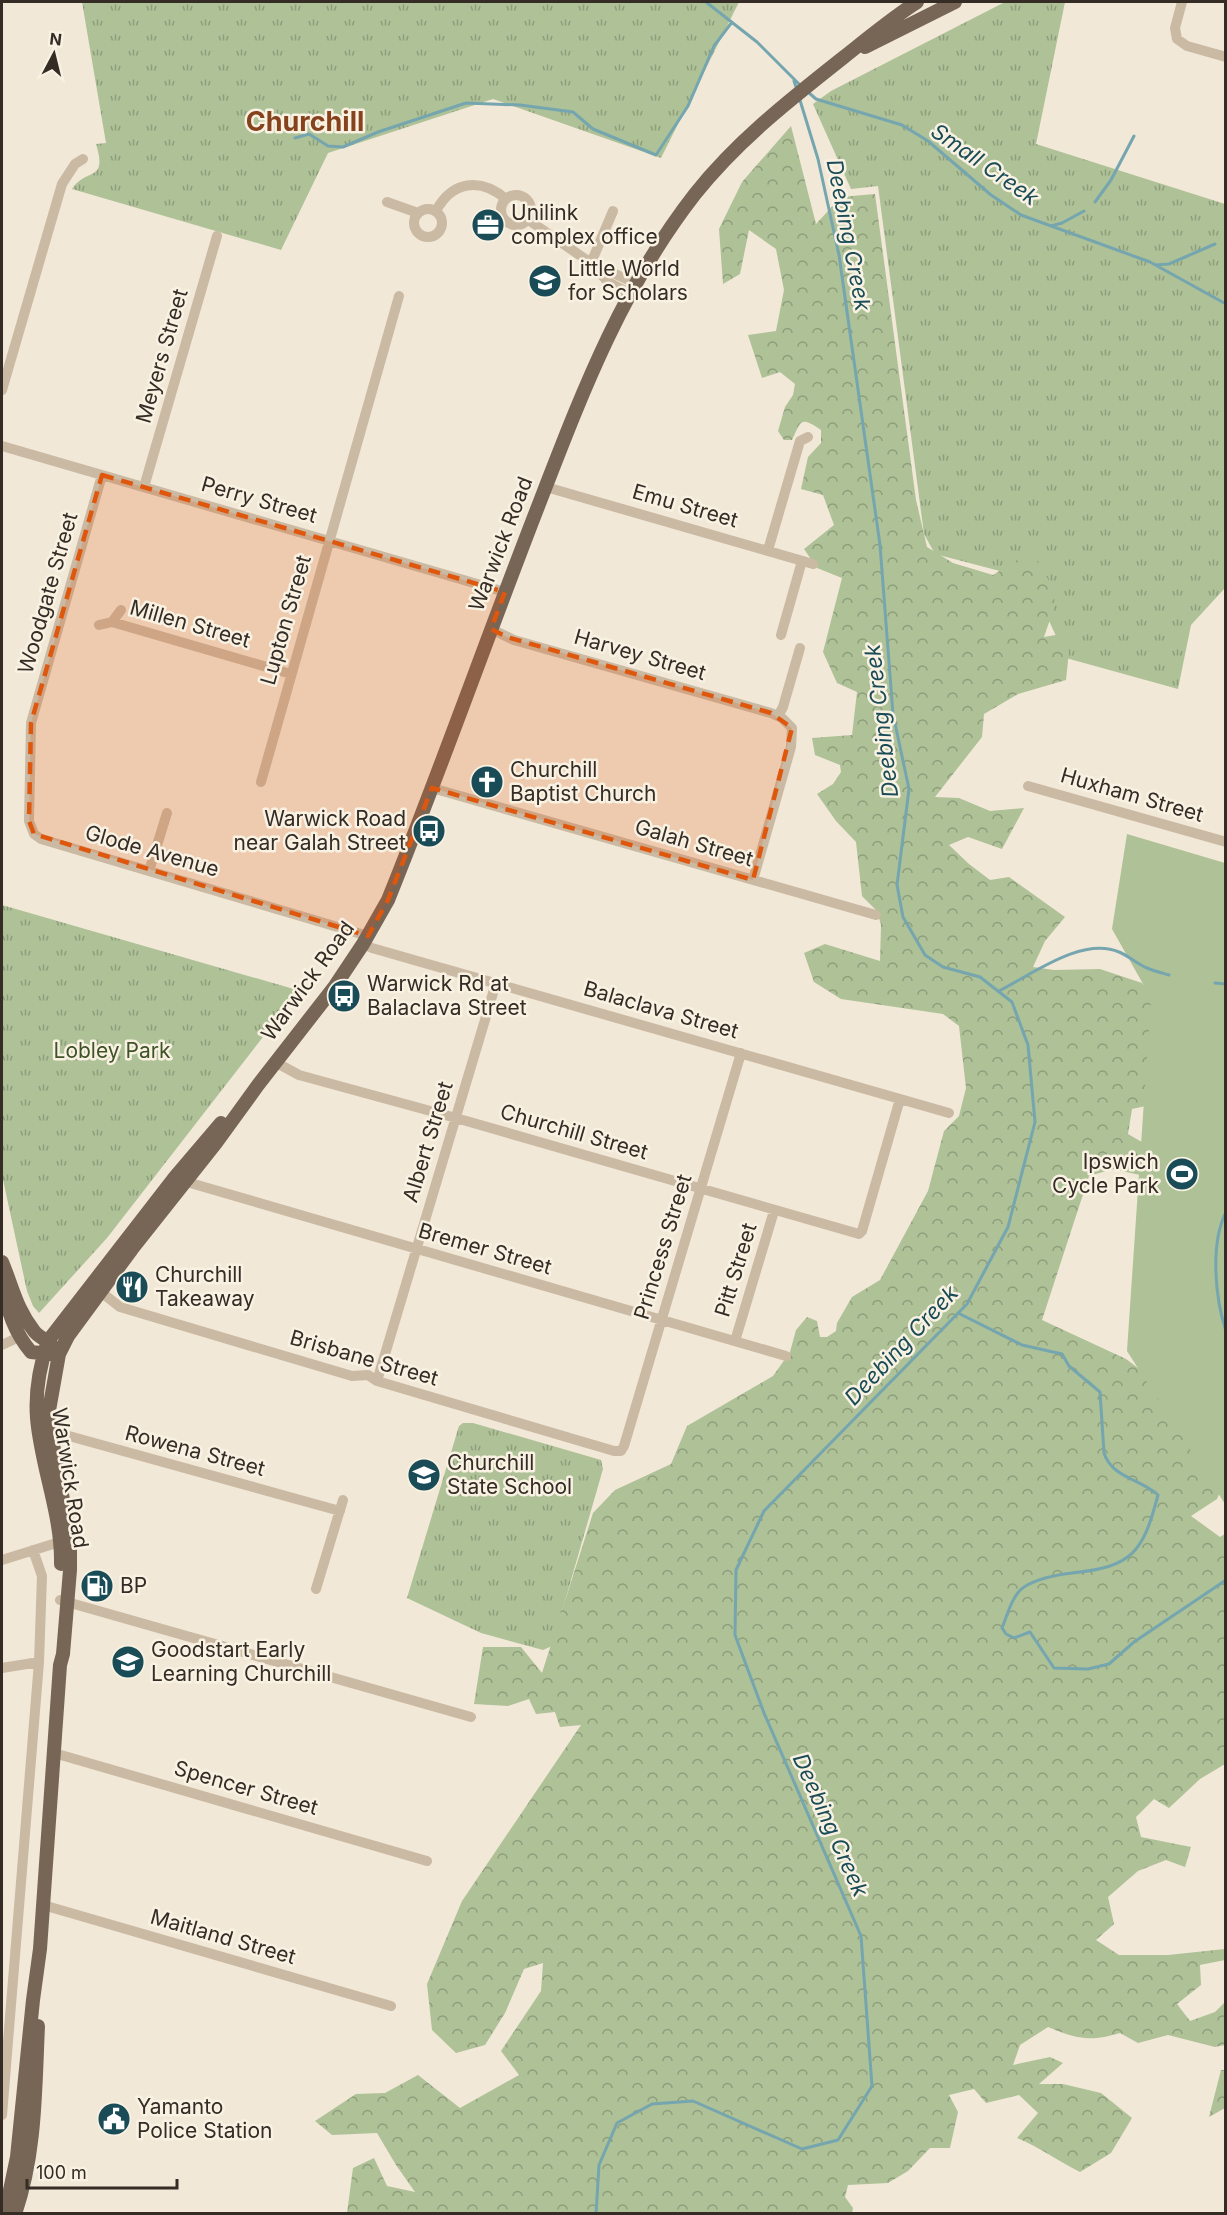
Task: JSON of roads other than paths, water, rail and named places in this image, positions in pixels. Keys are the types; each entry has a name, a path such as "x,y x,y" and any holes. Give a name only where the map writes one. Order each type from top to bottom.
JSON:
{"main road":[{"name":"Warwick Road","path":"15,2214 27,2169 31,2142 39,2015 40,1949 60,1665 58,1656 64,1602 65,1540 53,1473 37,1407 39,1371 45,1347 179,1179 216,1143 275,1062 335,986 366,940 388,900 573,417 632,288 654,252 696,194 759,126 822,73 917,2"},
{"name":"Warwick Road","path":"842,59 955,2"},
{"name":"Warwick Road","path":"45,1437 59,1354 68,1336 179,1179"},
{"path":"2,1262 18,1308 45,1347 59,1354"},
{"path":"2,1284 8,1312 19,1337 31,1352 45,1347"},
{"name":"Warwick Road","path":"2,2214 17,2157 40,1949"}],"street":[{"path":"1182,2 1175,28 1177,39 1187,46 1226,57"},
{"path":"2,390 62,184 75,164 83,159"},
{"path":"436,211 447,195 462,186 487,187 496,190 506,199"},
{"path":"517,195 525,199 530,206 524,222 514,225 505,220 501,206 506,199 517,195"},
{"path":"387,202 418,213 427,209 436,211 442,219 441,229 430,237 417,231 415,221 418,213"},
{"path":"591,263 612,211"},
{"path":"527,219 632,288"},
{"name":"Meyers Street","path":"144,487 217,236"},
{"name":"Lupton Street","path":"261,782 399,296"},
{"path":"768,550 800,441 808,437"},
{"name":"Perry Street","path":"2,446 505,592"},
{"name":"Woodgate Street","path":"31,723 102,475"},
{"name":"Emu Street","path":"546,487 807,562 781,635"},
{"name":"Millen Street","path":"112,621 121,610"},
{"name":"Millen Street","path":"99,625 112,621 291,674"},
{"name":"Harvey Street","path":"491,629 514,640 778,716"},
{"path":"753,880 793,736 792,728 778,716 783,707 800,648"},
{"name":"Glode Avenue","path":"31,723 29,821 34,834 41,839 366,940"},
{"name":"Huxham Street","path":"1028,786 1226,842"},
{"name":"Galah Street","path":"432,788 876,915"},
{"path":"149,871 167,813"},
{"name":"Balaclava Street","path":"366,940 372,948 949,1113"},
{"name":"Albert Street","path":"377,1381 496,983"},
{"name":"Princess Street","path":"621,1450 741,1053"},
{"name":"Churchill Street","path":"275,1062 300,1075 853,1234 859,1234 862,1231 900,1099"},
{"name":"Bremer Street","path":"179,1179 786,1356"},
{"name":"Pitt Street","path":"735,1341 774,1211"},
{"name":"Brisbane Street","path":"101,1292 120,1307 352,1376 368,1375 377,1381 614,1451 621,1450"},
{"path":"2,1345 19,1337"},
{"name":"Rowena Street","path":"45,1437 69,1436 341,1505 316,1589"},
{"path":"2,1560 65,1540"},
{"path":"2,2115 39,1662 42,1576 33,1550"},
{"path":"64,1602 471,1717"},
{"path":"2,1668 39,1662"},
{"name":"Spencer Street","path":"54,1753 427,1861"},
{"name":"Maitland Street","path":"43,1905 391,2006"}],"waterway":[{"name":"Deebing Creek","path":"706,2 757,42 801,86"},
{"path":"295,138 309,134 328,146 343,147 378,132 466,103 520,105 573,112 593,129 656,155 688,106 714,46 732,22"},
{"name":"Deebing Creek","path":"794,81 797,90"},
{"name":"Small Creek","path":"808,92 816,99 902,125 928,141 991,195 1021,215 1150,262 1226,304"},
{"name":"Deebing Creek","path":"596,2214 599,2165 617,2123 652,2104 693,2101 802,2149 838,2140 872,2086 861,1936 764,1713 735,1635 736,1570 764,1511 967,1304 1008,1227 1035,1122 1028,1045 1012,1002 980,977 943,967 925,955 903,917 897,885 909,789 893,714 880,545 839,255 818,159 799,97"},
{"path":"1095,202 1111,180 1134,136"},
{"path":"1051,226 1062,223 1084,211"},
{"path":"1156,265 1169,264 1215,244"},
{"path":"999,991 1041,967 1073,953 1089,949 1105,948 1119,952 1143,966 1169,975"},
{"path":"1215,983 1226,984"},
{"path":"1226,1212 1221,1225 1216,1255 1219,1303 1226,1331"},
{"path":"958,1313 1022,1345 1062,1354 1069,1366 1100,1392 1104,1453 1108,1461 1120,1473 1158,1495 1147,1530 1132,1553 1122,1561 1109,1566 1047,1577 1024,1587 1016,1595 1008,1612 1002,1628 1006,1634 1014,1638 1030,1632 1054,1668 1088,1669 1109,1664 1134,1642 1226,1580"}],"place":[{"name":"Unilink complex office","path":"488,225"},
{"name":"Little World for Scholars","path":"545,281"},
{"name":"Churchill Baptist Church","path":"487,782"},
{"name":"Warwick Road near Galah Street","path":"429,831"},
{"name":"Warwick Rd at Balaclava Street","path":"344,996"},
{"name":"Ipswich Cycle Park","path":"1182,1174"},
{"name":"Churchill Takeaway","path":"132,1287"},
{"name":"Churchill State School","path":"424,1475"},
{"name":"BP","path":"97,1586"},
{"name":"Goodstart Early Learning Churchill","path":"128,1662"},
{"name":"Yamanto Police Station","path":"114,2119"}],"district":[{"name":"Churchill","path":"305,122"}],"park label":[{"name":"Lobley Park","path":"112,1051"}]}
